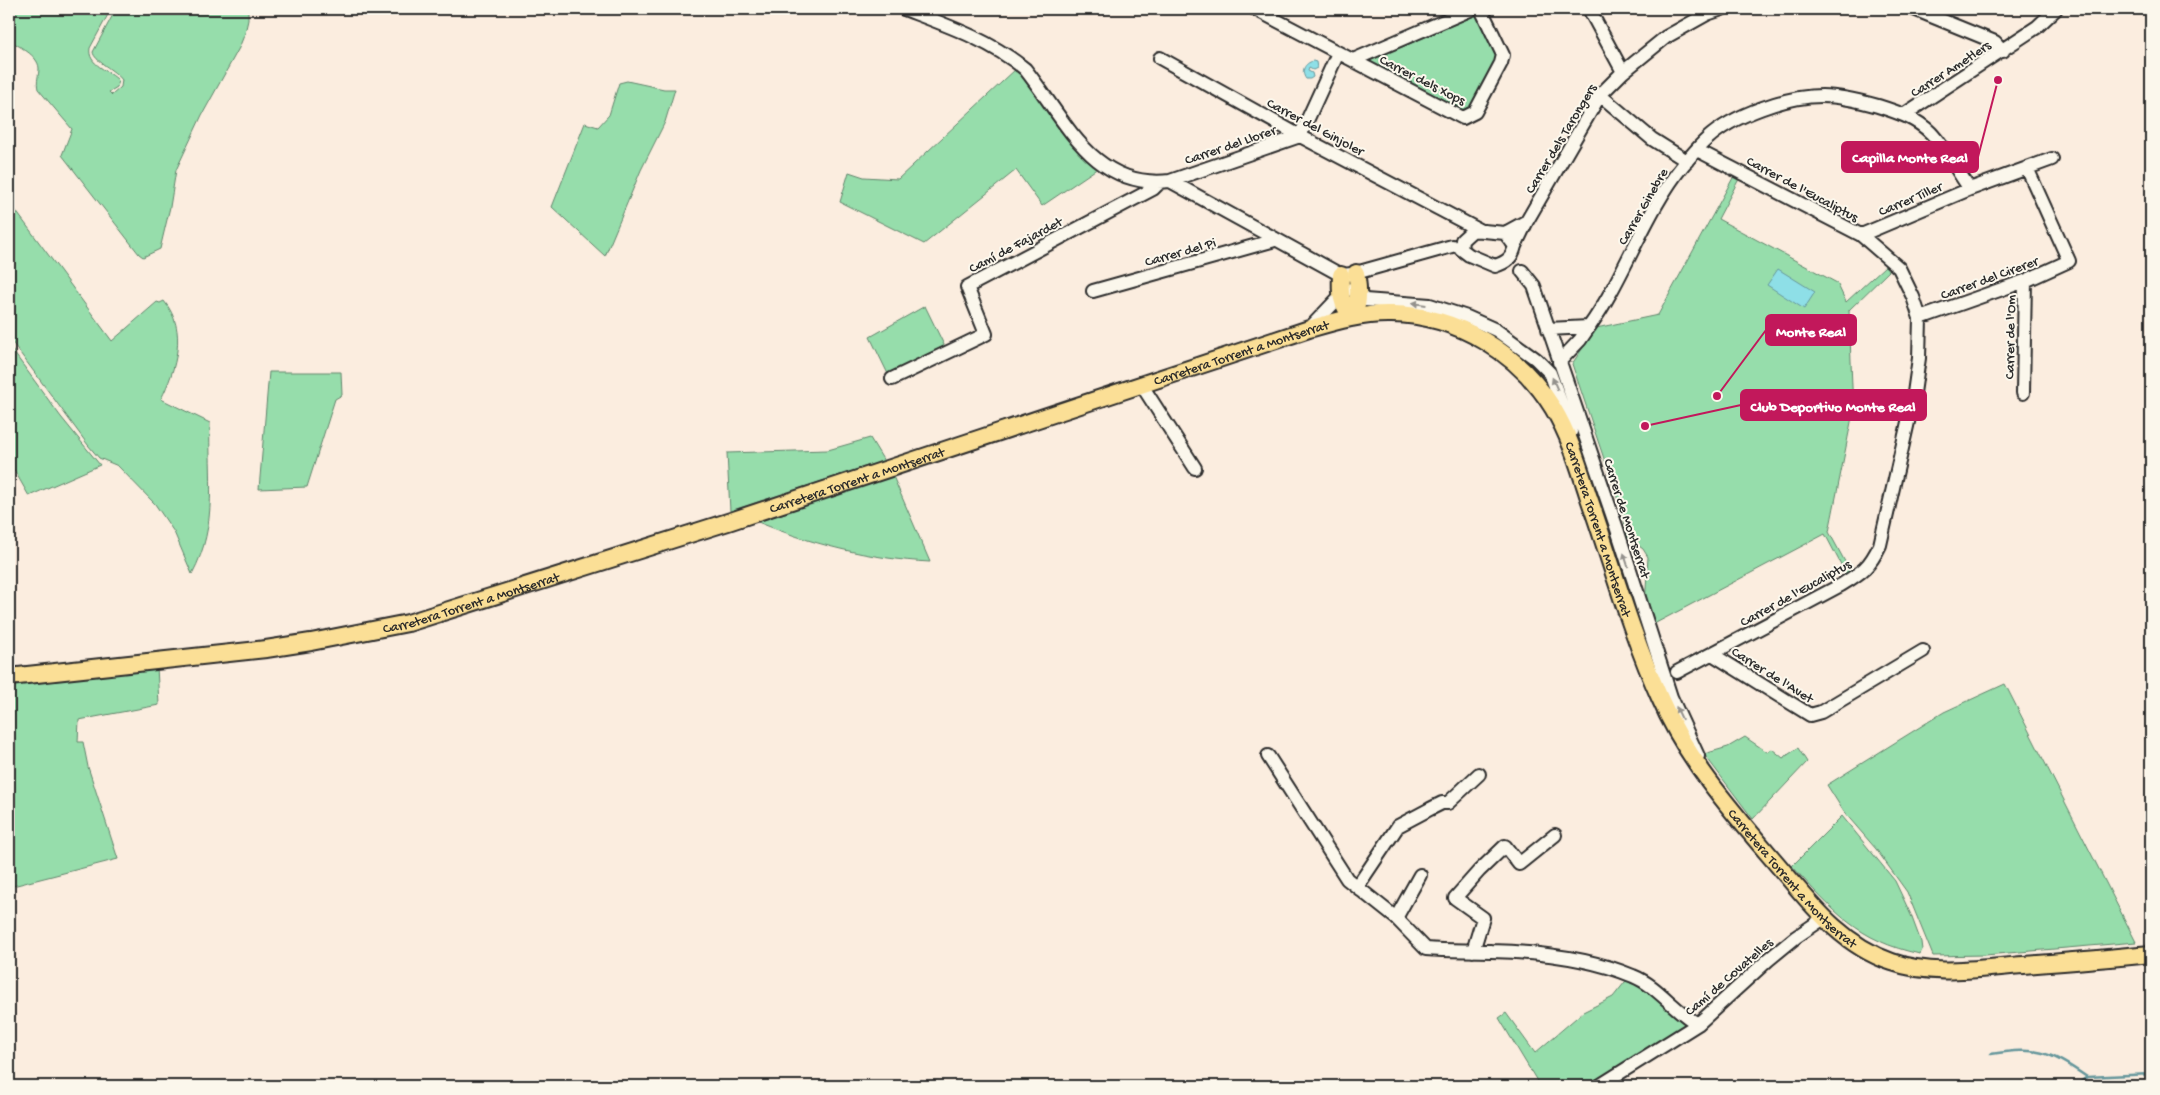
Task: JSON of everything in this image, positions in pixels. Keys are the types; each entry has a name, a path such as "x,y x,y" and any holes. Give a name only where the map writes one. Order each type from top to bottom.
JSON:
{"main road":[{"path":"1350,274 1358,292 1358,307 1353,317 1347,311 1341,295 1350,274"},
{"name":"Carretera Torrent a Montserrat","path":"9,677 266,649 408,623 731,521 1309,329 1353,317 1392,314 1409,316 1452,326 1502,351 1536,384 1553,407 1572,447 1659,697 1671,722 1704,774 1759,843 1835,929 1862,949 1892,962 1914,968 1953,971 2151,954"}],"street":[{"path":"904,9 992,46 1014,60 1025,69 1074,138 1092,158 1136,180 1151,183 1165,181 1276,240 1350,274 1460,242 1473,230 1505,234"},
{"name":"Carrer dels Xops","path":"1255,9 1458,116 1467,117 1475,112 1503,56 1501,48 1481,9"},
{"path":"1353,60 1452,12 1472,9"},
{"path":"1590,9 1623,72"},
{"name":"Carrer dels Tarongers","path":"1514,251 1527,221 1600,95 1623,72 1666,37 1707,14 1722,9"},
{"path":"1914,9 2007,48"},
{"name":"Carrer Ametlers","path":"1905,114 2007,48 2037,27 2056,9"},
{"path":"1300,136 1338,53"},
{"name":"Carrer del Ginjoler","path":"1160,58 1300,136 1479,230"},
{"path":"1600,95 1652,139 1687,161"},
{"name":"Carrer Ginebre","path":"1559,362 1580,340 1589,327 1623,270 1661,198 1687,161 1708,138 1724,127 1752,113 1786,101 1822,96 1855,100 1905,114 1931,133 1970,189"},
{"name":"Carrer del Llorer","path":"1165,181 1300,136"},
{"name":"Carrer de l'Eucaliptus","path":"1677,672 1841,585 1861,573 1872,562 1880,545 1913,400 1919,358 1920,318 1913,297 1899,268 1861,235 1697,150"},
{"name":"Carrer Tiller","path":"1861,235 1970,189 2052,159"},
{"name":"Carrer del Cirerer","path":"1920,318 2025,282 2069,261 2027,168"},
{"name":"Camí de Fajardet","path":"892,379 986,334 967,287 1165,181"},
{"path":"1459,219 1460,242 1469,255 1495,266 1506,262 1514,251"},
{"name":"Carrer dels Tarongers","path":"1505,234 1527,221"},
{"name":"Carrer de Montserrat","path":"1505,234 1522,271 1534,286 1616,526 1667,686 1696,750 1704,774"},
{"name":"Carrer del Pi","path":"1093,291 1276,240"},
{"path":"1501,264 1522,271"},
{"name":"Carrer de l'Om","path":"2023,393 2025,282"},
{"path":"1309,329 1346,290 1353,289 1365,300 1430,305 1467,316 1496,330 1536,359 1550,373 1570,426 1572,447"},
{"path":"1548,329 1589,327"},
{"path":"1141,384 1195,468"},
{"name":"Carrer de l'Avet","path":"1712,654 1810,715 1821,712 1922,651"},
{"path":"1662,670 1677,672 1667,686"},
{"path":"1268,756 1348,879 1396,918 1426,949 1537,953 1620,971 1644,981 1698,1024"},
{"path":"1357,887 1398,826 1442,803 1448,803 1479,774"},
{"path":"1473,951 1483,918 1455,898 1505,846 1519,864 1555,835"},
{"path":"1396,918 1420,875"},
{"name":"Camí de Covatelles","path":"1599,1086 1698,1024 1782,948 1824,918"}],"green space":[{"path":"9,9 111,9 90,48 90,54 95,63 119,81 117,87 109,92 112,95 121,87 122,80 97,59 93,52 116,9 248,9 245,33 239,48 202,115 176,170 160,249 143,257 139,254 62,155 72,129 38,89 38,63 27,51 9,40"},
{"path":"1477,15 1497,51 1497,60 1469,109 1463,112 1367,62"},
{"path":"1017,68 1098,168 1042,206 1016,170 924,244 840,202 849,172 864,177 898,179"},
{"path":"627,81 664,89 675,89 665,122 641,170 605,256 552,207 585,123 598,127 609,115 619,83"},
{"path":"1734,176 1739,179 1718,219 1837,283 1846,302 1885,266 1889,271 1849,310 1853,412 1829,532 1850,571 1846,574 1825,534 1652,625 1644,620 1648,557 1643,549 1628,538 1623,515 1572,364 1596,328 1658,315"},
{"path":"13,207 112,341 157,302 164,301 171,312 176,324 177,350 171,375 161,399 210,423 209,518 206,537 192,574 174,532 155,504 118,466 99,458 9,338 9,211"},
{"path":"925,306 945,347 888,374 870,337"},
{"path":"9,346 61,417 100,465 29,496 9,461"},
{"path":"269,372 341,372 342,395 335,399 307,487 259,489"},
{"path":"870,438 884,461 730,511 727,453 828,450"},
{"path":"892,474 930,562 885,558 840,549 774,529 753,520"},
{"path":"157,666 159,705 79,720 78,742 83,742 88,767 118,859 9,887 9,684"},
{"path":"2005,684 2136,942 1985,955 1933,956 1907,892 1876,849 1844,812 1827,785 1944,712"},
{"path":"1745,737 1767,752 1772,749 1783,758 1798,748 1807,762 1753,819 1704,754 1728,747"},
{"path":"1842,816 1895,881 1921,942 1922,950 1920,954 1880,941 1848,922 1792,866"},
{"path":"1629,977 1691,1025 1593,1086 1540,1086 1499,1018 1506,1013 1535,1053 1583,1012 1613,997"}],"water":[{"path":"1313,61 1316,62 1317,68 1313,70 1309,68 1308,71 1312,73 1313,77 1306,79 1303,70"},
{"path":"1778,269 1815,292 1804,309 1767,285"}],"waterway":[{"path":"1991,1054 2020,1051 2042,1053 2062,1061 2087,1077"},
{"path":"2075,1086 2087,1077 2151,1074"}],"place":[{"name":"Capilla Monte Real","path":"1998,80"},
{"name":"Monte Real","path":"1717,396"},
{"name":"Club Deportivo Monte Real","path":"1645,426"}]}
